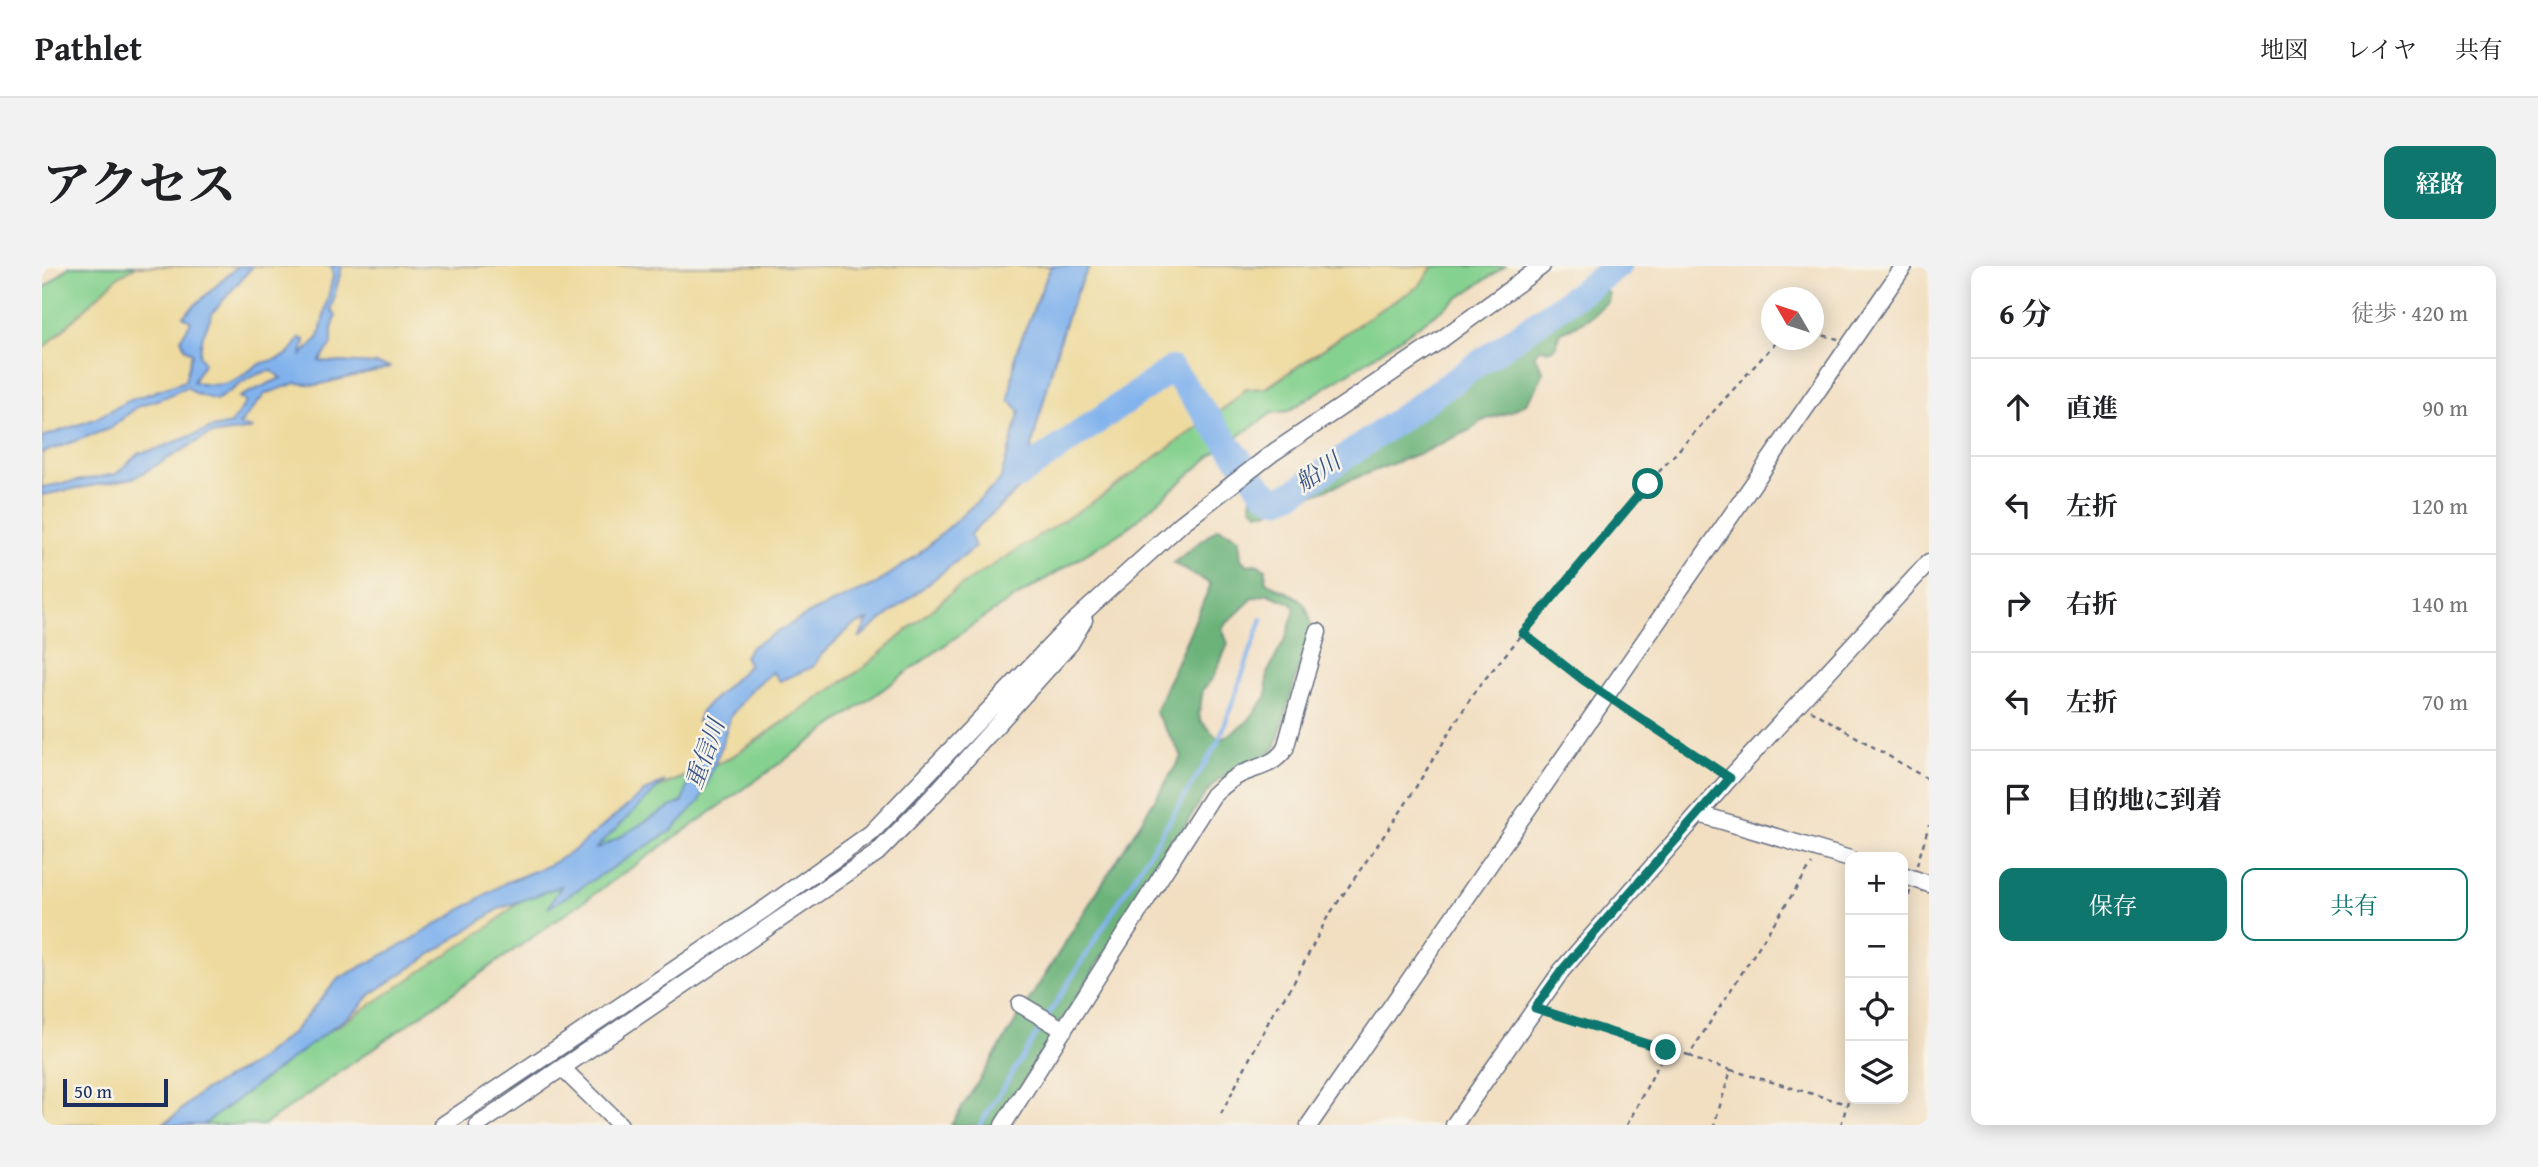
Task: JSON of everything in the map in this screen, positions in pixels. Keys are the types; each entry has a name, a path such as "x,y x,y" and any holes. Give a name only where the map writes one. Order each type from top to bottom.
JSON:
{"street":[{"path":"443,1125 766,908 871,833 1094,601 1182,523 1274,452 1442,339 1542,266"},
{"path":"1309,1125 1904,266"},
{"path":"1454,1125 1562,970 1730,778 1929,562"},
{"path":"478,1125 877,853 932,797 1070,644 1094,601"},
{"path":"1003,1125 1061,1028 1213,795 1240,774 1276,760 1285,749 1318,632"},
{"path":"1699,814 1845,858"},
{"path":"1908,877 1929,884"},
{"path":"1022,1005 1061,1028"},
{"path":"562,1068 620,1125"}],"path":[{"path":"1824,335 1851,342"},
{"path":"1221,1114 1274,1012 1292,988 1327,918 1403,807 1475,691 1648,484 1769,350"},
{"path":"1523,633 1606,696 1730,778"},
{"path":"1799,703 1929,780"},
{"path":"1689,1055 1821,851"},
{"path":"1535,1008 1845,1103"},
{"path":"1627,1125 1666,1050"},
{"path":"1714,1125 1731,1070"},
{"path":"1841,1125 1847,1104"}],"green space":[{"path":"70,266 137,266 119,276 42,350 42,290"},
{"path":"1433,266 1505,266 1364,363 1288,411 1272,413 1213,454 1125,530 984,617 734,796 264,1125 159,1125 338,1026 640,798 666,784 728,759 756,741 863,668 954,590 1232,402 1246,389 1267,388 1372,315 1419,286"},
{"path":"1603,288 1609,294 1608,302 1587,319 1561,332 1556,346 1551,350 1540,349 1534,355 1544,372 1526,403 1510,412 1484,420 1472,429 1428,450 1268,512 1258,512 1251,506 1252,497 1257,494 1277,501 1288,498 1364,449 1595,289"},
{"path":"1218,528 1239,538 1241,559 1247,565 1256,564 1266,569 1265,581 1295,596 1305,606 1311,625 1276,746 1270,753 1218,780 1205,794 996,1125 951,1125 1182,756 1155,712 1211,584 1173,563","holes":["1268,594 1291,603 1295,609 1287,635 1267,674 1267,696 1247,722 1220,741 1200,720 1199,714 1203,689 1213,678 1228,644 1222,628 1253,598"]}],"sand":[{"path":"137,266 1433,266 1419,286 1266,388 1246,389 1232,402 1103,495 954,590 863,668 755,741 728,759 666,784 640,798 493,924 338,1026 159,1125 42,1125 42,350 119,276"}],"water":[{"path":"238,266 253,266 213,312 203,335 199,355 204,363 193,382 215,385 232,381 257,365 287,355 300,338 305,340 302,355 319,337 333,276 331,266 342,266 331,310 336,316 332,329 332,344 319,361 391,367 317,385 296,383 265,394 239,425 253,429 209,435 134,478 42,495 42,487 116,474 139,453 231,424 246,402 239,397 281,378 272,371 265,372 243,382 216,400 196,394 187,387 137,407 111,428 42,453 42,437 95,419 128,401 185,381 192,353 185,348 181,338 191,322 183,316"},
{"name":"重信川","path":"1051,266 1090,266 1075,296 1059,344 1034,437 1027,482 970,534 975,547 859,638 868,620 852,626 821,655 813,667 780,681 773,672 752,689 730,717 700,801 671,831 548,908 561,886 499,909 370,995 358,1009 203,1125 164,1125 201,1092 253,1064 293,1032 338,979 406,943 505,883 549,865 573,851 644,792 665,781 595,849 683,802 699,761 703,724 697,722 701,711 749,665 744,656 751,647 812,612 876,584 919,554 1000,481 1020,411 1009,400 1016,352"}],"waterway":[{"name":"船川","path":"1017,477 1172,369 1264,492 1278,499 1294,492 1351,453 1618,266"},
{"path":"980,1125 1219,741 1262,619"}],"route":[{"path":"1648,484 1523,633 1583,680 1730,778 1562,970 1535,1008 1666,1050"}]}
